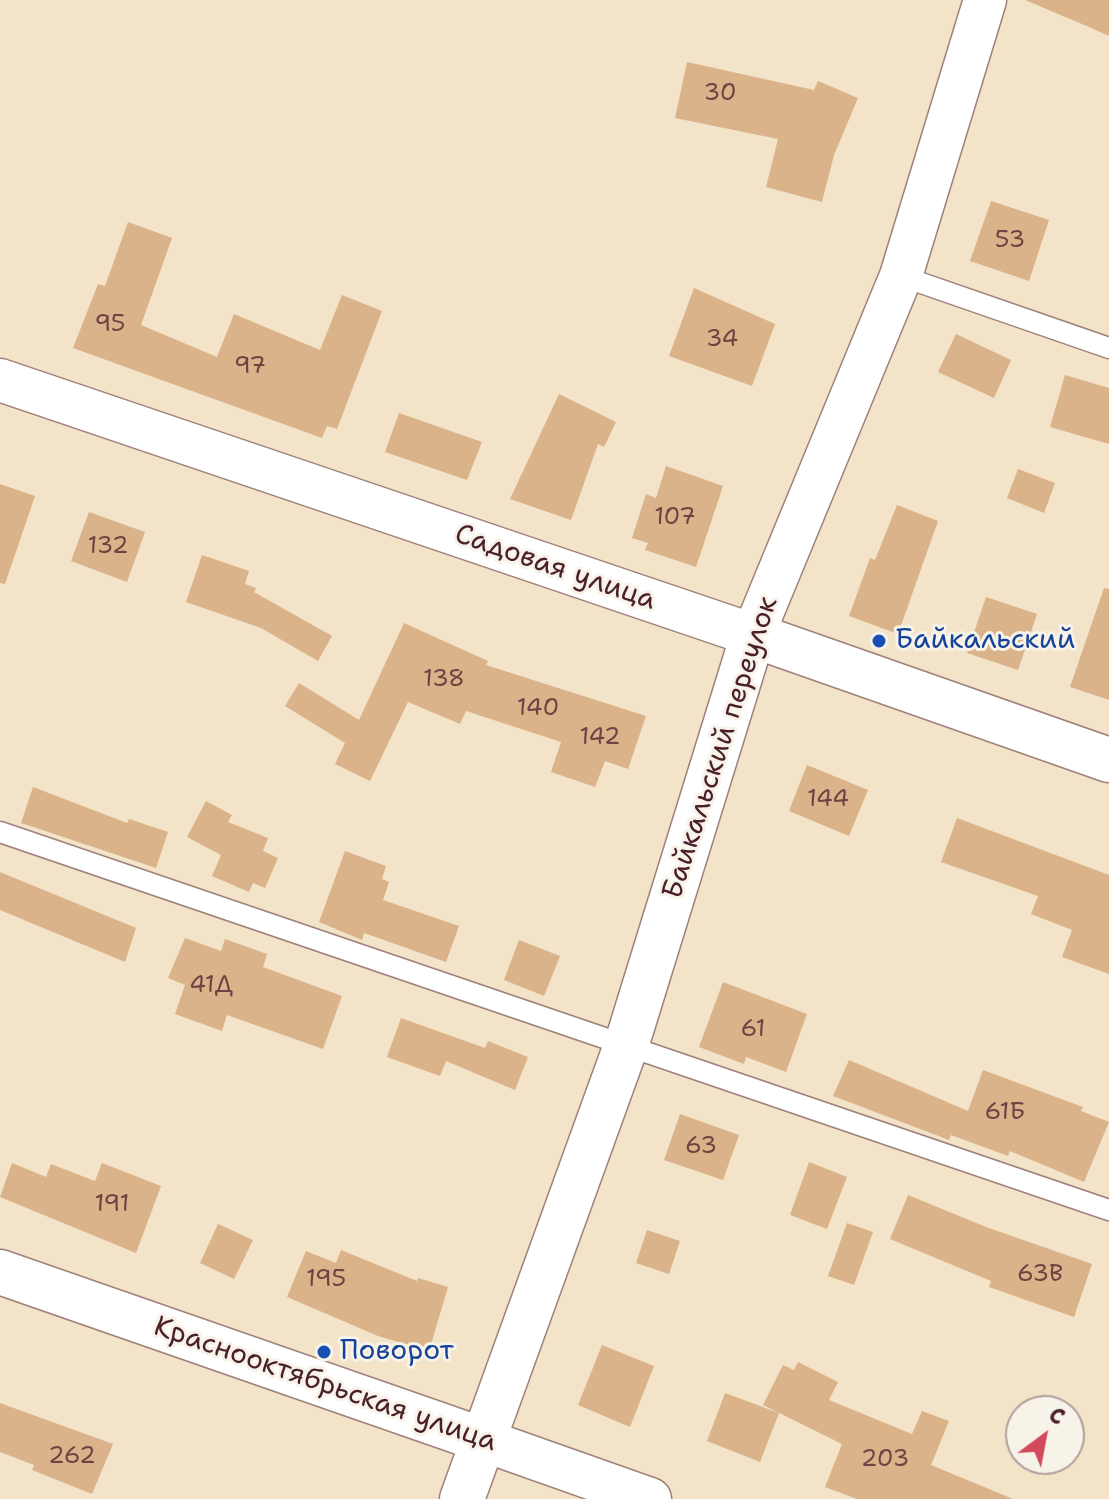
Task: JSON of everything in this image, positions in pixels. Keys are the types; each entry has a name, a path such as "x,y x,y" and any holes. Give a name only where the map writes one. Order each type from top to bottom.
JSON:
{"main road":[{"name":"Садовая улица","path":"753,635 1109,760"},
{"name":"Байкальский переулок","path":"462,1499 627,1043 753,635"},
{"name":"Краснооктябрьская улица","path":"0,1272 483,1440"}],"street":[{"name":"Байкальский переулок","path":"753,635 901,276 985,0"},
{"name":"Садовая улица","path":"0,380 753,635"},
{"name":"Краснооктябрьская улица","path":"483,1440 650,1499"}],"lane":[{"path":"901,276 1109,348"},
{"path":"0,832 627,1043 1109,1210"}],"building":[{"path":"1025,0 1109,0 1109,36 1089,27"},
{"path":"687,62 814,90 818,81 858,98 834,155 822,202 766,187 778,139 675,118"},
{"path":"991,201 1049,220 1029,281 970,261"},
{"path":"128,222 172,238 141,325 217,357 234,314 320,350 342,295 382,311 337,429 327,426 322,438 73,348 98,284 105,286"},
{"path":"694,288 775,324 752,386 669,356"},
{"path":"956,334 1011,360 994,398 938,372"},
{"path":"1065,375 1109,388 1109,444 1050,427"},
{"path":"559,394 616,422 604,447 598,444 571,520 510,499"},
{"path":"399,413 482,442 467,480 385,452"},
{"path":"666,466 723,486 696,567 645,550 648,543 632,538 646,494 656,498"},
{"path":"1018,469 1055,483 1044,513 1007,498"},
{"path":"0,484 35,496 5,584 0,583"},
{"path":"897,505 938,521 898,634 849,616 870,558 875,560"},
{"path":"89,512 145,532 127,582 71,561"},
{"path":"202,555 249,571 245,584 256,588 254,592 332,636 318,661 261,628 186,602"},
{"path":"1104,588 1109,589 1109,700 1070,687"},
{"path":"986,597 1037,614 1018,670 967,653"},
{"path":"404,623 488,661 486,665 646,716 628,769 605,761 595,787 551,772 561,742 466,711 460,724 408,702 370,781 335,764 345,743 285,706 299,683 359,720"},
{"path":"807,765 868,790 849,836 789,811"},
{"path":"33,787 127,823 129,819 168,832 156,868 21,823"},
{"path":"206,801 232,815 228,822 268,838 263,851 278,858 265,888 253,883 249,892 212,876 221,855 187,837"},
{"path":"957,818 1109,875 1109,974 1062,957 1072,930 1031,914 1038,896 941,862"},
{"path":"345,851 386,866 382,879 389,882 383,900 459,926 446,962 364,933 362,940 319,922"},
{"path":"0,872 136,928 125,962 0,910"},
{"path":"185,938 221,951 225,939 267,954 263,967 342,996 323,1049 227,1015 222,1031 175,1014 185,985 168,978"},
{"path":"519,940 560,956 544,996 504,980"},
{"path":"723,982 807,1014 786,1072 746,1057 744,1064 699,1047"},
{"path":"401,1018 485,1048 488,1041 528,1057 515,1090 446,1061 440,1076 387,1057"},
{"path":"849,1060 968,1111 983,1070 1083,1107 1081,1111 1109,1122 1084,1182 1010,1151 1008,1156 951,1135 949,1140 833,1096"},
{"path":"680,1114 739,1135 723,1180 664,1160"},
{"path":"809,1162 847,1177 827,1229 790,1215"},
{"path":"12,1163 46,1177 51,1164 95,1181 102,1163 161,1186 136,1253 0,1197"},
{"path":"908,1195 986,1227 1092,1264 1074,1317 989,1287 991,1281 890,1239"},
{"path":"847,1223 873,1232 854,1285 828,1276"},
{"path":"218,1224 253,1240 234,1279 200,1263"},
{"path":"647,1230 680,1241 669,1274 636,1263"},
{"path":"341,1250 417,1281 418,1278 448,1287 429,1351 378,1336 287,1297 306,1251 336,1263"},
{"path":"602,1345 654,1366 630,1427 578,1405"},
{"path":"798,1362 838,1382 829,1400 912,1434 922,1411 949,1421 931,1465 1013,1499 857,1499 825,1487 842,1444 763,1405 783,1365 794,1370"},
{"path":"725,1393 779,1413 760,1462 707,1441"},
{"path":"0,1403 113,1444 92,1494 32,1470 34,1465 0,1452"}],"place":[{"name":"Байкальский","path":"879,641"},
{"name":"Поворот","path":"324,1352"}]}
